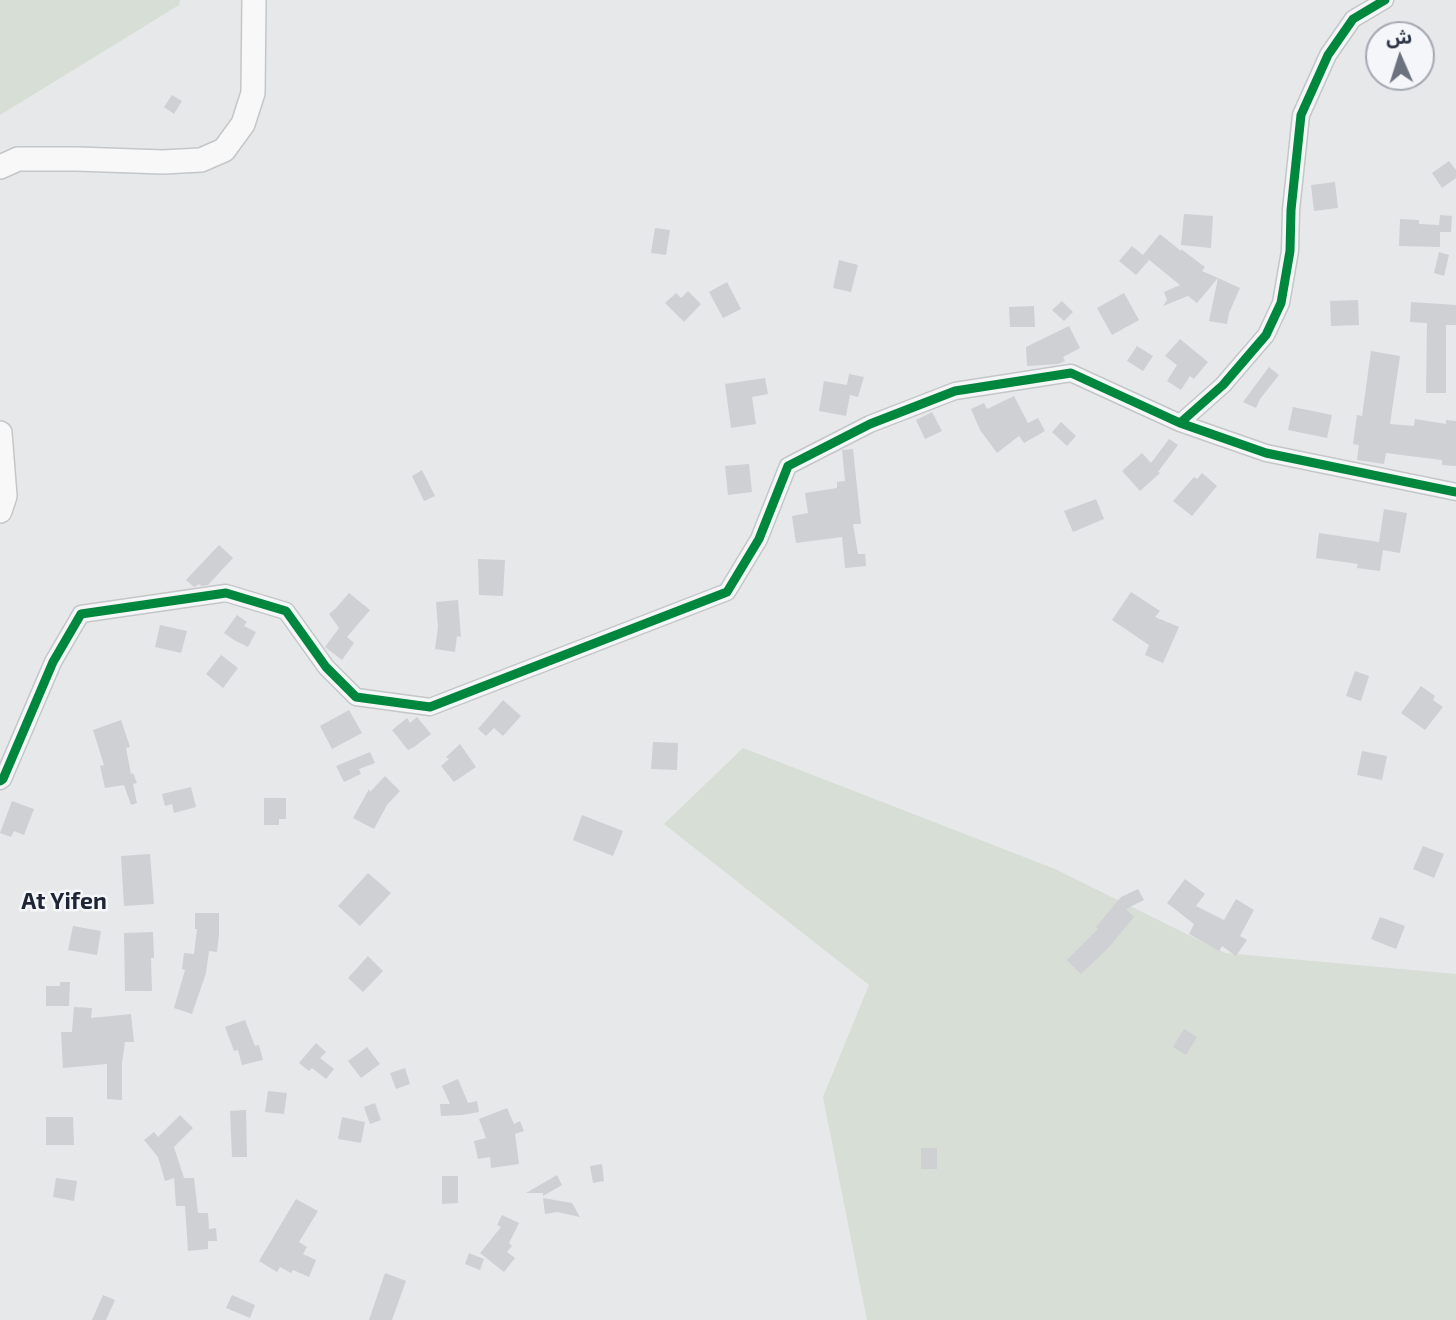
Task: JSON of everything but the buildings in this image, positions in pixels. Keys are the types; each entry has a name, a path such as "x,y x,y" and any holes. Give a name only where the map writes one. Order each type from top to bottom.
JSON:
{"main road":[{"path":"0,167 18,159 163,162 201,160 224,150 243,124 253,93 254,0"},
{"path":"0,433 5,496 0,511"}],"street":[{"path":"1180,423 1223,385 1266,335 1282,303 1290,251 1291,210 1301,115 1328,55 1353,19 1385,0"},
{"path":"0,781 53,662 81,614 226,593 286,611 326,667 356,698 430,707 727,592 759,539 788,466 870,424 955,391 1072,373 1180,423 1266,453 1456,492"}],"shaded area":[{"path":"0,0 180,0 179,5 0,115"},
{"path":"743,748 1055,869 1225,953 1456,974 1456,1320 867,1320 823,1097 869,985 664,824"}],"cycle path":[{"path":"1180,423 1223,385 1266,335 1281,303 1290,251 1291,210 1301,115 1328,55 1353,19 1385,0"},
{"path":"0,781 53,662 81,614 226,593 286,611 326,667 356,697 430,707 727,592 759,539 788,466 870,424 955,391 1071,373 1180,423 1266,453 1456,492"}],"district":[{"name":"At Yifen","path":"64,901"}]}
